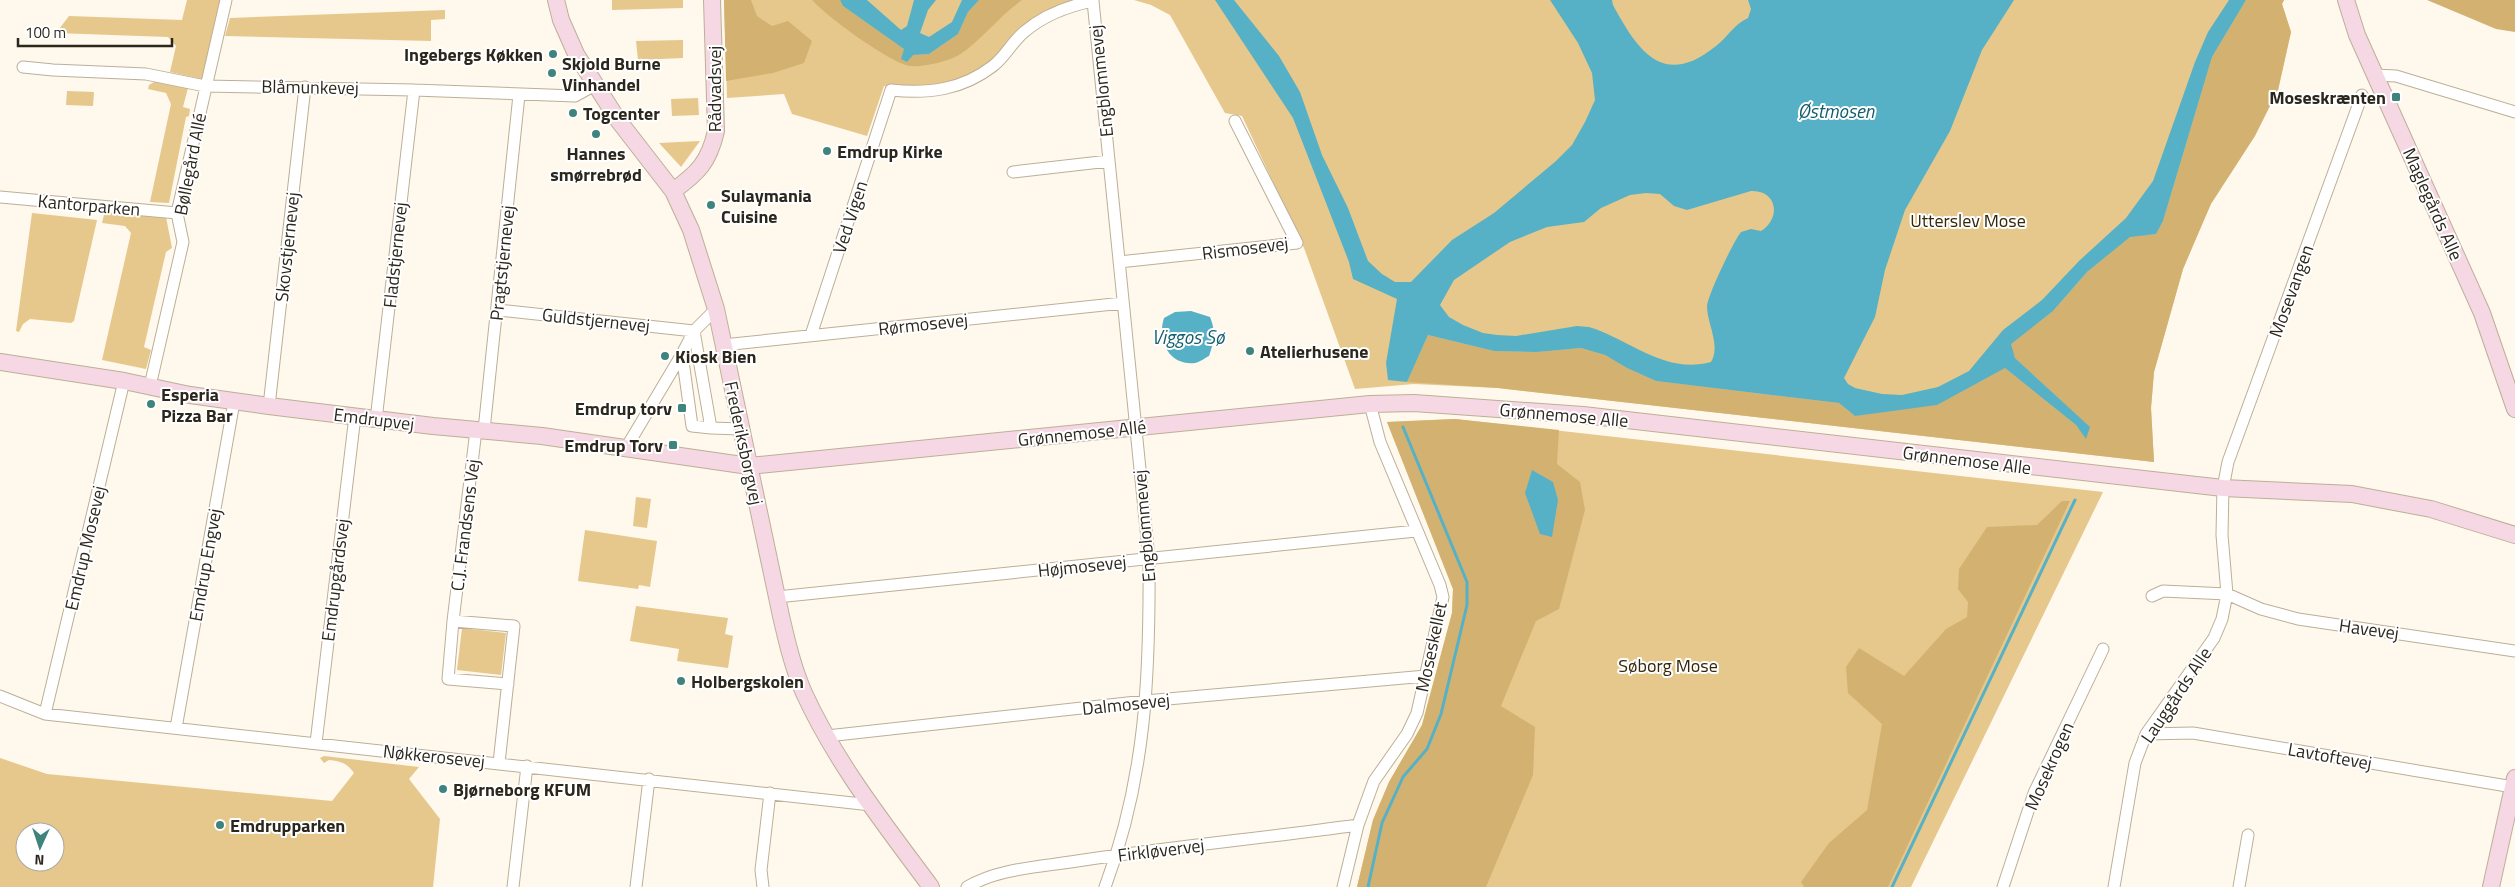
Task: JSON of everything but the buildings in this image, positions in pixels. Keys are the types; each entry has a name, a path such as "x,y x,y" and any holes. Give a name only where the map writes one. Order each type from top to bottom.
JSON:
{"street":[{"name":"Bøllegård Allé","path":"150,386 183,242 177,213 226,0"},
{"name":"Frederiksborgvej","path":"556,0 567,38 618,120 673,191 691,230 716,309 789,652 804,692 826,736 870,805 931,887"},
{"name":"Rådvadsvej","path":"673,191 693,176 703,165 712,148 716,131 712,0"},
{"name":"Maglegårds Alle","path":"2346,0 2375,75 2482,313 2515,409"},
{"name":"Engblommevej","path":"1093,1 1149,559 1149,635 1146,701 1137,777 1117,855 1104,887"},
{"name":"Ved Vigen","path":"811,335 891,90 915,93 938,92 959,86 995,65 1023,32 1044,18 1070,6 1093,1"},
{"name":"Blåmunkevej","path":"24,67 146,74 205,86 305,87 574,96 595,85"},
{"path":"2375,75 2396,76 2515,112"},
{"name":"Skovstjernevej","path":"269,406 305,87"},
{"name":"Fladstjernevej","path":"376,420 414,90"},
{"name":"Pragtstjernevej","path":"480,430 498,310 519,95"},
{"name":"Mosevangen","path":"2223,488 2228,462 2362,95"},
{"name":"Rismosevej","path":"1119,262 1297,243 1235,121"},
{"name":"Engblommevej","path":"1013,172 1109,161"},
{"name":"Kantorparken","path":"0,197 177,213"},
{"name":"Rørmosevej","path":"723,344 1123,304"},
{"path":"626,448 694,331 716,309"},
{"name":"Guldstjernevej","path":"498,310 694,331"},
{"path":"694,331 711,428"},
{"path":"682,354 692,426 741,429"},
{"name":"Emdrupvej","path":"0,362 124,381 234,402 376,420 511,432 749,466"},
{"name":"Emdrup Mosevej","path":"45,714 124,381"},
{"name":"Emdrup Engvej","path":"176,728 234,402"},
{"name":"Grønnemose Alle","path":"1414,403 1583,415 2223,488 2310,491 2391,500 2431,509 2515,535"},
{"name":"Grønnemose Allé","path":"749,466 1370,404 1414,403"},
{"name":"Moseskellet","path":"1343,887 1358,825 1374,781 1407,734 1414,720 1426,676 1443,597 1440,585 1380,442 1370,404"},
{"name":"Emdrupgårdsvej","path":"316,743 355,416"},
{"name":"C.J. Frandsens Vej","path":"480,430 453,620 448,679 508,684"},
{"name":"Lauggårds Alle","path":"2114,887 2135,763 2146,734 2214,638 2222,619 2227,594 2222,535 2223,488"},
{"name":"Højmosevej","path":"777,598 1416,531"},
{"path":"2152,596 2163,591 2227,594"},
{"name":"Havevej","path":"2227,594 2262,609 2298,619 2515,651"},
{"path":"453,620 514,626 499,763"},
{"name":"Mosekrogen","path":"2003,887 2034,793 2103,649"},
{"name":"Dalmosevej","path":"826,736 1146,701 1426,676"},
{"name":"Nøkkerosevej","path":"0,696 45,714 870,805"},
{"name":"Lavtoftevej","path":"2146,734 2193,733 2514,782"},
{"path":"513,887 527,766"},
{"path":"636,887 649,780"},
{"path":"2491,887 2514,782"},
{"path":"763,887 761,870 770,793"},
{"name":"Firkløvervej","path":"966,887 995,875 1117,855 1358,825"},
{"path":"2239,887 2248,834"}],"green space":[{"path":"187,0 220,0 202,79 170,72 176,46 168,37 56,33 69,16 182,20"},
{"path":"612,0 683,0 683,8 612,10"},
{"path":"724,0 1083,0 1055,8 988,64 964,80 916,90 884,86 867,136 792,114 784,94 727,98"},
{"name":"Utterslev Mose","path":"1134,0 2284,0 2282,4 2291,32 2278,90 2210,204 2183,269 2154,372 2151,408 2154,462 1498,388 1414,384 1355,389 1304,248 1242,116 1225,113 1170,15 1151,5"},
{"path":"445,10 445,19 431,20 431,41 225,36 230,18"},
{"path":"683,40 683,58 638,60 636,41"},
{"path":"156,81 188,88 183,107 190,109 189,116 186,117 169,203 150,202 171,104 166,93 148,89 149,85"},
{"path":"67,91 94,92 93,106 66,105"},
{"path":"698,98 699,115 672,116 671,99"},
{"path":"700,141 681,167 659,143"},
{"path":"105,211 166,217 172,248 166,252 144,347 151,350 146,369 102,360 131,233 125,226 102,223"},
{"path":"32,213 97,220 74,321 71,323 30,319 23,324 19,332 16,331"},
{"name":"Søborg Mose","path":"1455,419 2103,492 1911,887 1357,887 1373,820 1389,782 1422,725 1452,613 1453,589 1387,422"},
{"path":"636,497 651,499 647,528 633,526"},
{"path":"585,530 657,541 650,587 639,585 638,589 578,581"},
{"path":"636,606 728,618 725,634 733,636 728,668 677,661 679,649 630,641"},
{"path":"462,628 506,633 501,675 457,670"},
{"name":"Emdrupparken","path":"324,756 419,767 409,779 440,819 433,887 0,887 0,758 47,774 332,801 354,773 349,767 337,761 329,760 324,763 320,758"}],"shaded area":[{"path":"724,0 751,0 757,16 772,26 788,21 812,41 804,63 773,73 726,81"},
{"path":"812,0 840,0 843,6 913,55 929,54 958,34 968,12 979,0 1022,0 967,49 954,58 928,65 910,66 888,57 874,48 844,27"},
{"path":"2246,0 2284,0 2282,4 2291,32 2278,90 2255,136 2211,204 2183,269 2154,372 2151,408 2154,462 1498,388 1407,382 1428,335 1494,351 1537,352 1581,348 1605,355 1627,368 1656,381 1839,403 1855,416 2005,368 2076,425 2086,438 2089,427 2015,358 2010,344 2053,311 2087,272 2130,236 2156,234 2163,221 2212,57"},
{"path":"2427,0 2515,0 2515,32 2496,29"},
{"path":"1455,419 1559,430 1557,464 1580,482 1585,510 1559,609 1536,621 1501,706 1535,727 1533,775 1486,887 1357,887 1373,820 1389,782 1422,725 1452,613 1453,589 1387,422"},
{"path":"2062,501 2070,501 1888,887 1804,887 1801,882 1829,843 1867,810 1882,724 1848,693 1846,667 1859,648 1904,676 1946,629 1967,617 1968,602 1958,589 1959,569 1987,527 2037,525"}],"water":[{"path":"840,0 867,0 901,30 907,26 914,0 936,0 928,10 920,33 929,37 952,22 962,0 979,0 968,12 958,34 929,54 913,55 907,62 901,59 904,49 843,6"},
{"name":"Østmosen","path":"1215,0 1234,0 1279,56 1300,92 1322,155 1348,208 1368,261 1382,274 1395,282 1411,282 1452,240 1494,213 1556,161 1572,145 1585,122 1595,100 1592,73 1578,43 1550,0 1612,0 1622,22 1643,50 1654,59 1667,64 1681,64 1697,58 1716,46 1738,24 1748,18 1751,9 1748,0 2014,0 1982,50 1950,131 1905,210 1885,270 1875,317 1844,378 1848,384 1855,388 1882,394 1902,395 1938,387 1969,371 2003,330 2042,300 2079,261 2126,218 2153,181 2195,62 2208,32 2229,0 2246,0 2212,57 2163,221 2156,234 2130,237 2087,272 2053,311 2011,344 2015,358 2090,427 2086,439 2076,425 2005,368 1937,405 1855,416 1839,403 1656,381 1627,368 1605,355 1581,348 1537,352 1494,351 1428,335 1407,382 1388,380 1386,363 1397,299 1353,279 1349,262 1293,118","holes":["1751,191 1767,195 1774,206 1772,220 1761,231 1751,229 1741,232 1732,246 1708,300 1707,306 1715,349 1711,362 1694,365 1678,364 1663,360 1604,332 1589,327 1577,326 1516,336 1483,333 1449,317 1440,305 1454,280 1510,242 1547,227 1584,222 1601,208 1630,195 1660,194 1674,206 1687,210"]},
{"name":"Viggos Sø","path":"1191,311 1210,317 1214,332 1209,356 1195,363 1186,363 1171,356 1167,350 1162,334 1162,326 1164,318 1175,312"},
{"path":"1532,470 1553,482 1558,500 1552,537 1540,534 1525,493"}],"waterway":[{"path":"1368,887 1382,823 1403,777 1427,749 1441,714 1467,605 1467,582 1403,427"},
{"path":"1892,887 2075,500"}],"place":[{"name":"Ingebergs Køkken","path":"553,54"},
{"name":"Skjold Burne Vinhandel","path":"552,73"},
{"name":"Moseskrænten","path":"2396,97"},
{"name":"Togcenter","path":"573,113"},
{"name":"Hannes smørrebrød","path":"596,134"},
{"name":"Emdrup Kirke","path":"827,151"},
{"name":"Sulaymania Cuisine","path":"711,205"},
{"name":"Atelierhusene","path":"1250,351"},
{"name":"Kiosk Bien","path":"665,356"},
{"name":"Esperia Pizza Bar","path":"151,404"},
{"name":"Emdrup torv","path":"682,408"},
{"name":"Emdrup Torv","path":"673,445"},
{"name":"Holbergskolen","path":"681,681"},
{"name":"Bjørneborg KFUM","path":"443,789"},
{"name":"Emdrupparken","path":"220,825"}]}
